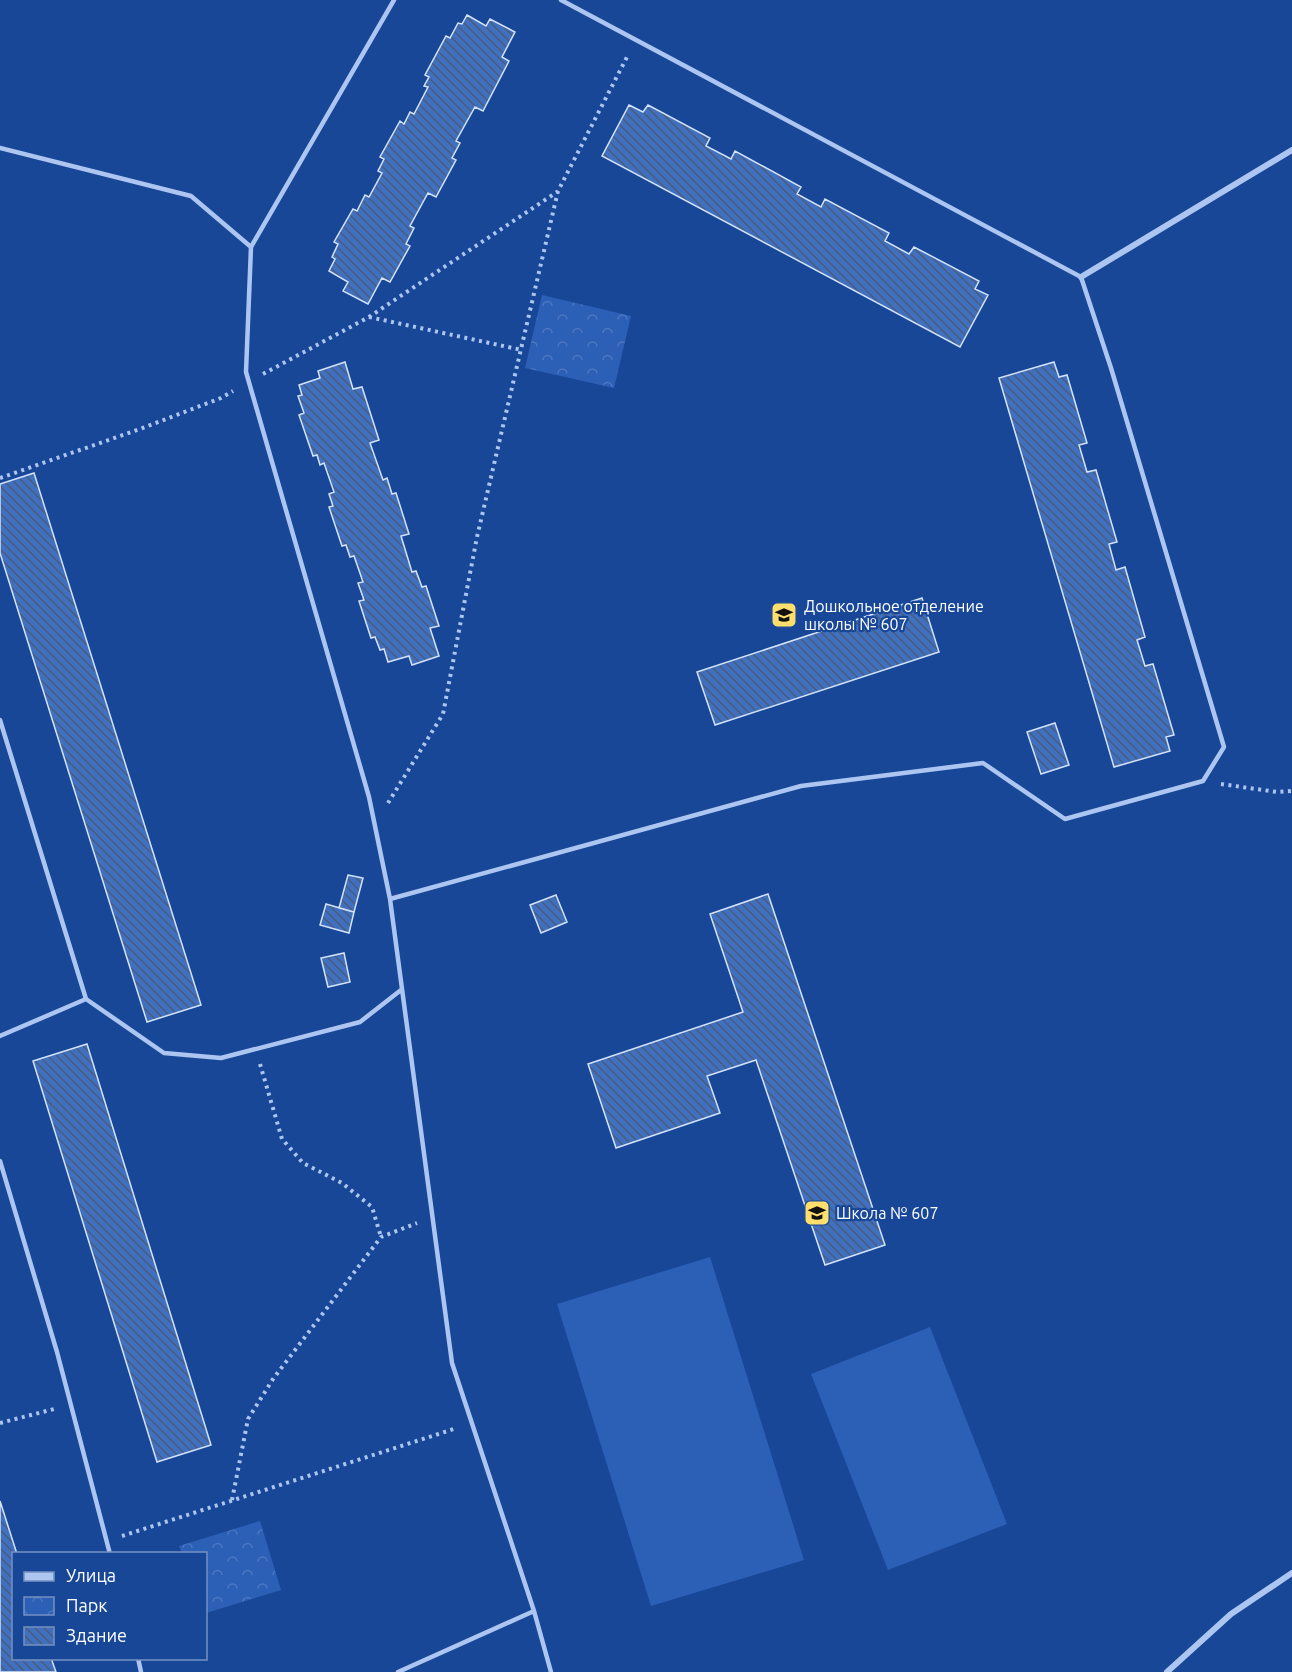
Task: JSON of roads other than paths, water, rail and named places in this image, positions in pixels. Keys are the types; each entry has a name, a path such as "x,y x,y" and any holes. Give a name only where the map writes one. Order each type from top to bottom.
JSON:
{"street":[{"path":"1081,277 1292,150"},
{"path":"1167,1672 1231,1614 1292,1573"}],"lane":[{"path":"394,0 251,247 246,372 366,786 375,825 390,899 452,1364 534,1611 551,1672"},
{"path":"390,899 801,786 983,763 1065,819 1203,781 1224,747 1111,368 1081,277 561,0"},
{"path":"0,148 191,196 251,247"},
{"path":"0,720 86,999 164,1053 221,1058 360,1023 401,990"},
{"path":"0,1035 86,999"},
{"path":"0,1161 57,1352 110,1552"},
{"path":"398,1672 534,1611"}],"place":[{"name":"Дошкольное отделение школы № 607","path":"784,615"},
{"name":"Школа № 607","path":"817,1213"}]}
